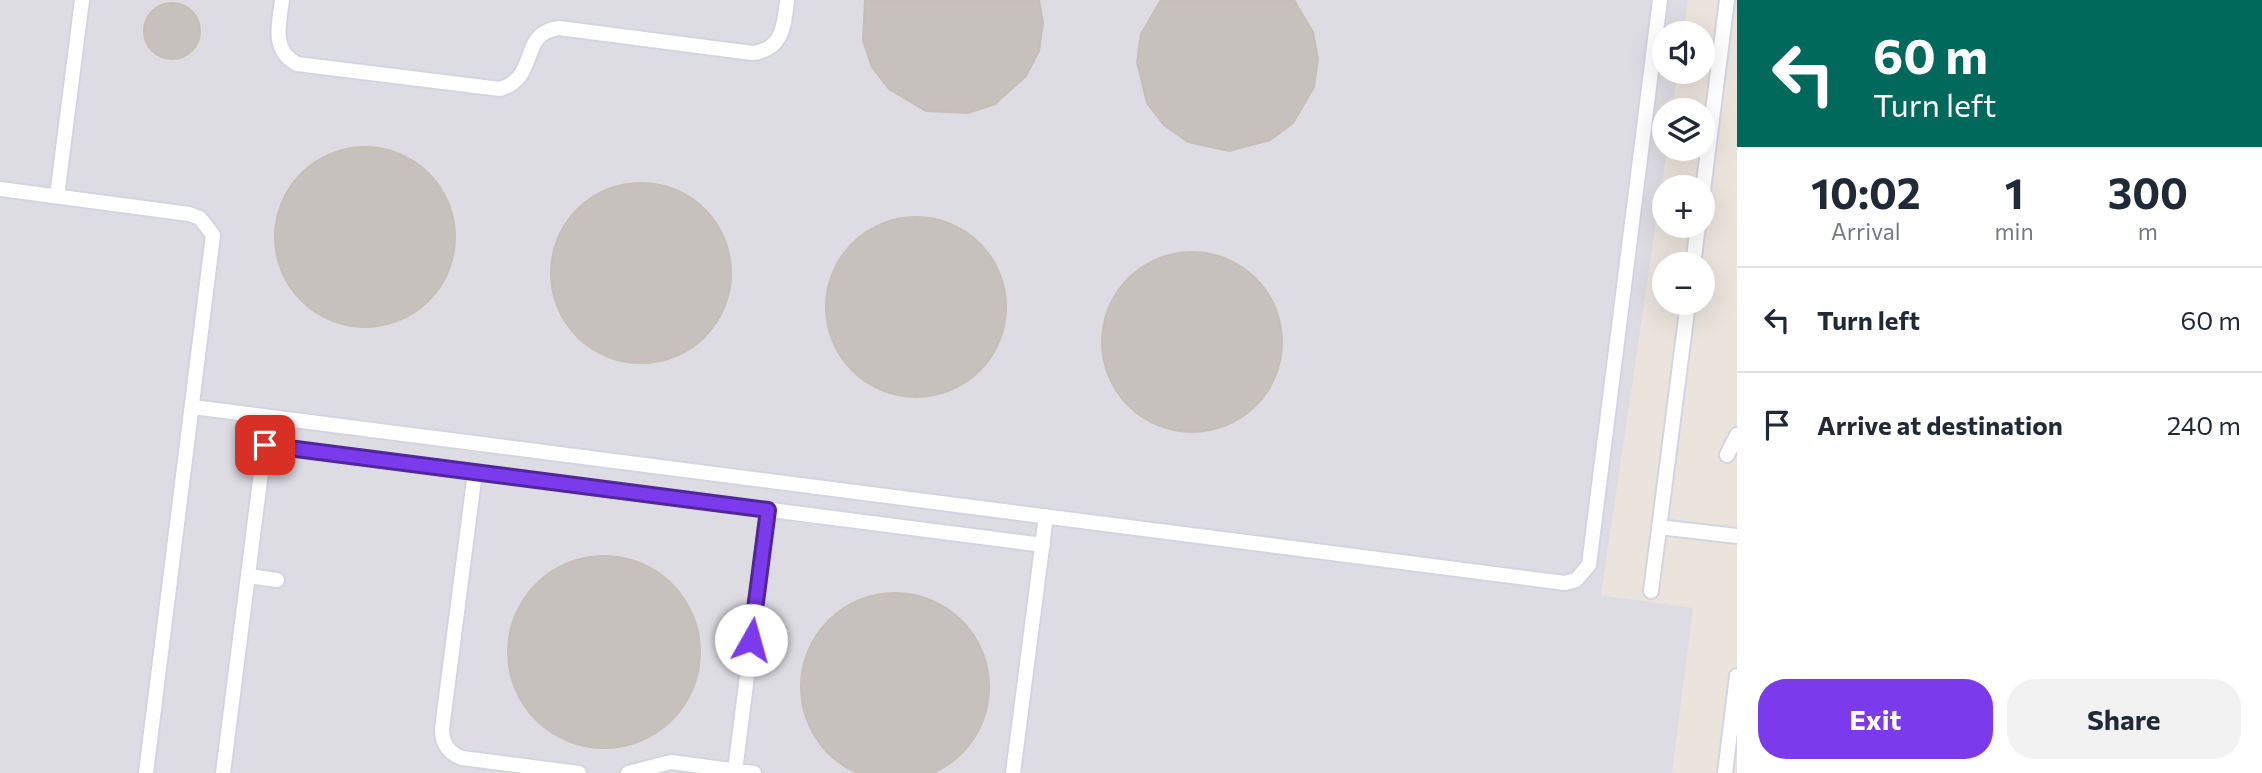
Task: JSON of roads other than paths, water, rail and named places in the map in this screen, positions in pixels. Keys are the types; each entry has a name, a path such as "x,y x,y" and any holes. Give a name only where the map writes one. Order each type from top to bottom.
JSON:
{"lane":[{"path":"57,196 82,0"},
{"path":"282,0 279,47 285,57 297,64 500,89 513,85 523,75 533,43 540,33 548,29 559,28 752,53 765,52 780,38 787,0"},
{"path":"193,407 1565,583 1584,574 1589,565 1660,0"},
{"path":"1705,175 1727,0"},
{"path":"0,189 189,214 200,218 209,226 213,246 146,773"},
{"path":"1651,591 1686,315"},
{"path":"223,773 268,417"},
{"path":"1727,455 1737,435"},
{"path":"265,445 1043,545"},
{"path":"475,472 442,729 443,741 451,752 462,758 579,773"},
{"path":"734,771 768,510"},
{"path":"1013,773 1046,516"},
{"path":"1659,527 1737,536"},
{"path":"248,576 277,580"},
{"path":"1725,773 1737,676"},
{"path":"628,773 671,762 754,773"}]}
